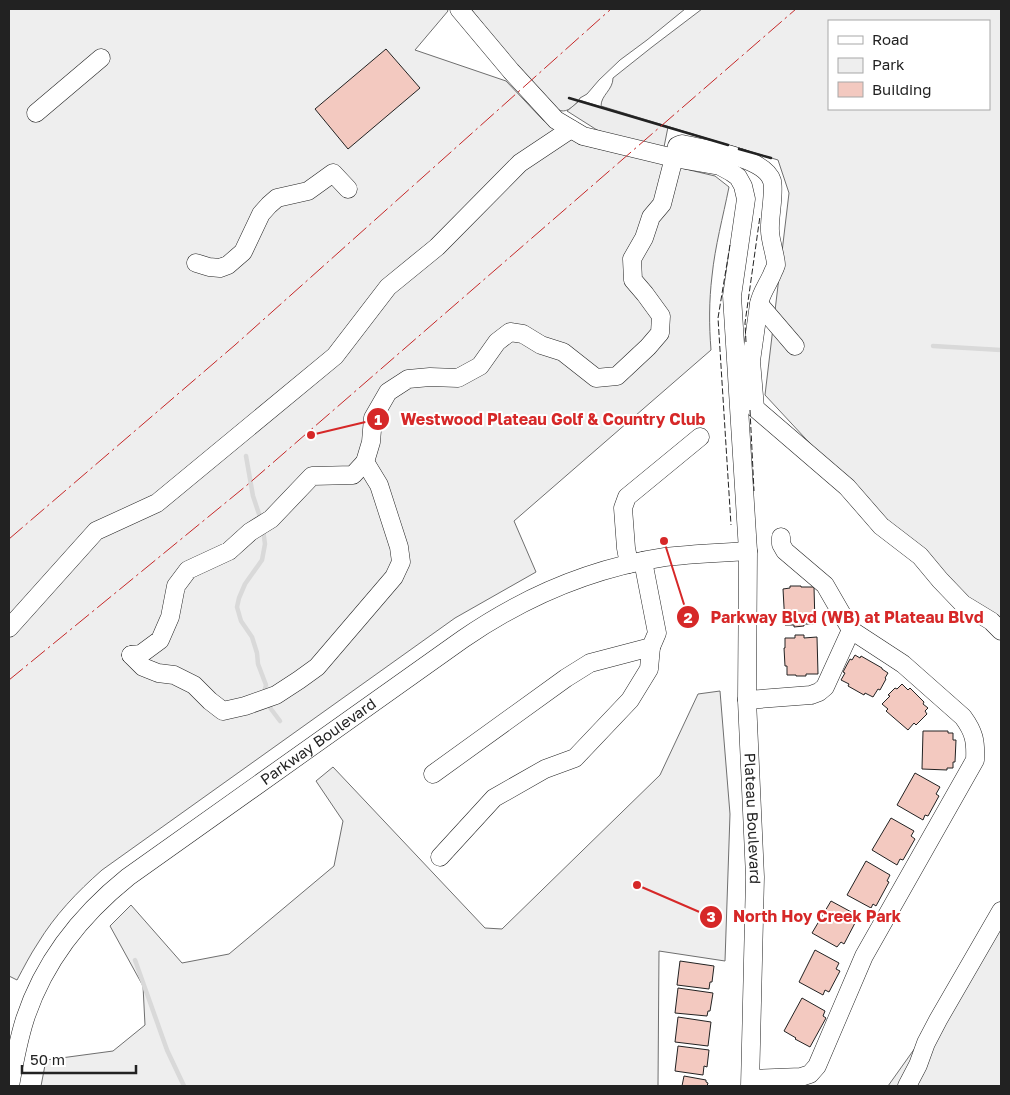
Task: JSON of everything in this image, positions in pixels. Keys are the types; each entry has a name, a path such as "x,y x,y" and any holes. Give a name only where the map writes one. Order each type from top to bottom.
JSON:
{"street":[{"name":"Plateau Boulevard","path":"460,9 511,71 556,120 584,136 674,158 720,166 738,177 743,186 746,200 732,296 748,551 748,700 756,877 750,1083"},
{"path":"36,113 101,58"},
{"path":"9,628 96,531 157,503 335,356 388,287 437,247 520,163 571,128"},
{"path":"365,462 379,485 399,547 401,562 394,577 316,667 276,695 245,706 223,711 194,685 174,675 158,673 143,667 131,655 141,654 160,640 170,617 176,586 188,570 229,551 250,532 271,518 312,476 352,475 365,462 371,442 373,418 388,392 408,379 430,377 458,378 480,366 498,342 510,332 523,334 541,345 563,352 596,378 616,376 648,347 660,333 661,316 632,280 632,259 644,238 651,217 662,204 677,146 682,144 736,156 765,170 770,175 773,183 770,231 776,265 760,297 751,361 755,408 847,487 880,526 920,556 963,604 990,621 1001,631"},
{"path":"196,263 220,268 228,265 243,252 261,214 277,198 308,191 333,173 348,189"},
{"path":"759,304 795,346"},
{"path":"440,857 494,798 544,769 575,758 630,700 649,669 651,647 657,633 636,563 626,548 623,508 627,497 633,491 700,437"},
{"path":"750,1083 801,1077 810,1074 817,1066 864,956 975,760 976,746 970,726 962,717 903,664 851,630 826,585 785,551 781,544 781,537"},
{"name":"Parkway Boulevard","path":"10,1086 15,1055 26,1016 47,969 58,950 78,924 117,886 463,639 521,603 556,587 592,574 636,563 685,555 748,551"},
{"path":"748,700 819,692 825,687 851,630"},
{"path":"433,774 566,678 590,663 651,647"},
{"path":"907,1086 938,1020 1001,911"}],"green space":[{"path":"9,9 447,9 448,11 415,50 506,81 543,120 579,144 715,176 729,187 712,276 710,295 711,350 514,521 536,572 455,618 102,870 59,913 32,952 17,980 9,976"},
{"path":"471,9 685,9 620,60 587,94 568,110 562,111 545,98"},
{"path":"702,9 1001,9 1001,638 818,452 765,395 789,193 778,160 601,106 613,78"},
{"path":"720,691 730,814 725,961 659,951 658,1086 41,1086 46,1060 113,1051 145,1025 143,986 110,926 131,905 182,963 229,954 334,866 343,821 316,781 333,767 485,928 502,929 660,775 698,694"},
{"path":"1001,900 1001,1086 888,1086 920,1041"}],"shaded area":[{"path":"579,100 668,127 664,147 625,140 597,130 567,111"}],"building":[{"path":"386,49 420,88 348,149 315,109"},
{"path":"790,586 814,587 815,624 804,624 804,626 794,627 794,625 785,625 783,589 790,588"},
{"path":"795,635 804,635 804,638 817,637 818,674 806,674 806,676 787,675 784,648 785,638 795,638"},
{"path":"855,655 860,658 861,656 888,673 880,690 878,689 873,697 865,693 864,695 841,680 850,659 852,660"},
{"path":"902,684 908,690 910,688 928,708 925,711 927,714 908,730 886,711 888,709 882,704 895,688 897,689"},
{"path":"923,731 948,731 948,733 953,733 953,740 956,740 953,768 947,768 947,770 922,769"},
{"path":"915,773 940,787 936,794 939,796 928,816 925,815 923,820 897,805"},
{"path":"891,818 914,831 911,836 915,839 903,860 900,859 897,865 872,850"},
{"path":"866,861 890,875 887,881 889,882 876,906 873,904 871,908 847,895"},
{"path":"831,901 855,914 852,921 855,923 844,944 841,942 837,947 812,933"},
{"path":"815,950 839,963 836,969 840,971 829,992 825,990 823,995 799,982"},
{"path":"680,961 714,966 709,989 677,985"},
{"path":"678,988 713,993 710,1011 708,1011 707,1016 675,1013"},
{"path":"802,998 825,1011 823,1016 826,1018 810,1047 784,1031"},
{"path":"678,1017 711,1022 708,1046 675,1042"},
{"path":"678,1046 709,1050 707,1067 704,1066 703,1075 675,1071"},
{"path":"684,1076 706,1080 707,1086 682,1086"}],"waterway":[{"path":"933,346 1001,350"},
{"path":"246,456 253,496 261,520"},
{"path":"263,530 265,544 262,560 245,584 237,607 241,621 252,637 258,664 266,685 264,693"},
{"path":"268,703 280,721"},
{"path":"135,960 167,1050 184,1086"}],"fence":[{"path":"746,342 745,323 760,216"},
{"path":"730,245 718,318 731,525"},
{"path":"750,410 754,491"}],"wall":[{"path":"569,98 728,145"},
{"path":"739,149 771,158"}],"power":[{"path":"9,539 235,345 611,9"},
{"path":"9,680 246,486 796,9"}],"place":[{"name":"Westwood Plateau Golf & Country Club","path":"311,435"},
{"name":"Parkway Blvd (WB) at Plateau Blvd","path":"664,541"},
{"name":"North Hoy Creek Park","path":"637,885"}]}
